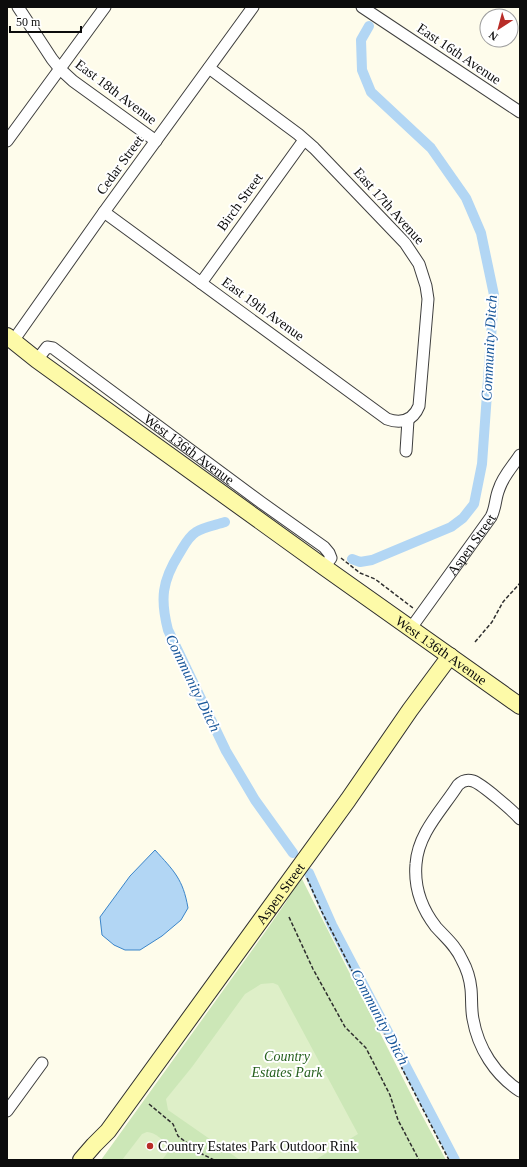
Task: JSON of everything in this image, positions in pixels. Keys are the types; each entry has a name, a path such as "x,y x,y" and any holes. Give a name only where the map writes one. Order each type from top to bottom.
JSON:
{"street":[{"name":"East 18th Avenue","path":"18,7 60,69 73,81 156,141"},
{"path":"7,141 105,7"},
{"name":"Cedar Street","path":"10,339 253,7"},
{"name":"East 16th Avenue","path":"362,7 520,112"},
{"name":"East 17th Avenue","path":"209,68 304,140 405,242 414,254 423,274 428,299 419,406 417,412 408,420"},
{"name":"Birch Street","path":"201,283 304,140"},
{"name":"East 19th Avenue","path":"104,212 387,419 394,422 408,420"},
{"name":"West 136th Avenue","path":"10,339 36,360 520,706"},
{"path":"406,451 408,420"},
{"name":"Aspen Street","path":"411,628 491,517 501,483 520,456"},
{"name":"Aspen Street","path":"81,1160 108,1131 348,800 410,710 450,656"},
{"path":"520,819 505,805 475,782 464,780 458,785 424,835 417,855 416,880 420,897 427,914 454,946 462,958 468,974 471,990 473,1019 481,1046 500,1075 520,1091"},
{"path":"7,1111 42,1063"},
{"name":"Aspen Street","path":"94,1160 108,1131"}],"path":[{"path":"338,556 360,573 375,579 414,610"},
{"path":"475,642 492,622 503,602 520,583"},
{"path":"304,876 308,880 322,912 449,1160"},
{"path":"289,917 313,969 345,1027 366,1048 390,1095 398,1120 419,1160"},
{"path":"149,1104 173,1124 178,1136 214,1160"}],"green space":[{"name":"Country Estates Park","path":"300,875 446,1160 101,1160 263,935 286,902"},
{"path":"273,983 278,985 358,1134 315,1160 240,1160 168,1110 166,1099 192,1067 245,994 261,984"},
{"name":"Country Estates Park Outdoor Rink","path":"147,1132 160,1137 169,1148 162,1160 122,1160 142,1134"}],"water":[{"path":"155,850 177,876 186,898 188,908 181,920 162,936 140,950 125,950 114,945 102,935 100,917 130,876"}],"waterway":[{"name":"Community Ditch","path":"352,559 360,562 372,560 451,527 463,518 474,504 482,464 494,295 481,233 466,198 431,148 371,92 362,70 361,40 369,26"},
{"name":"Community Ditch","path":"225,522 199,530 191,536 184,545 173,564 166,582 163,599 165,619 168,630 226,751 255,800 293,853"},
{"name":"Community Ditch","path":"309,873 332,925 455,1160"}],"place":[{"name":"Country Estates Park Outdoor Rink","path":"150,1146"}]}
